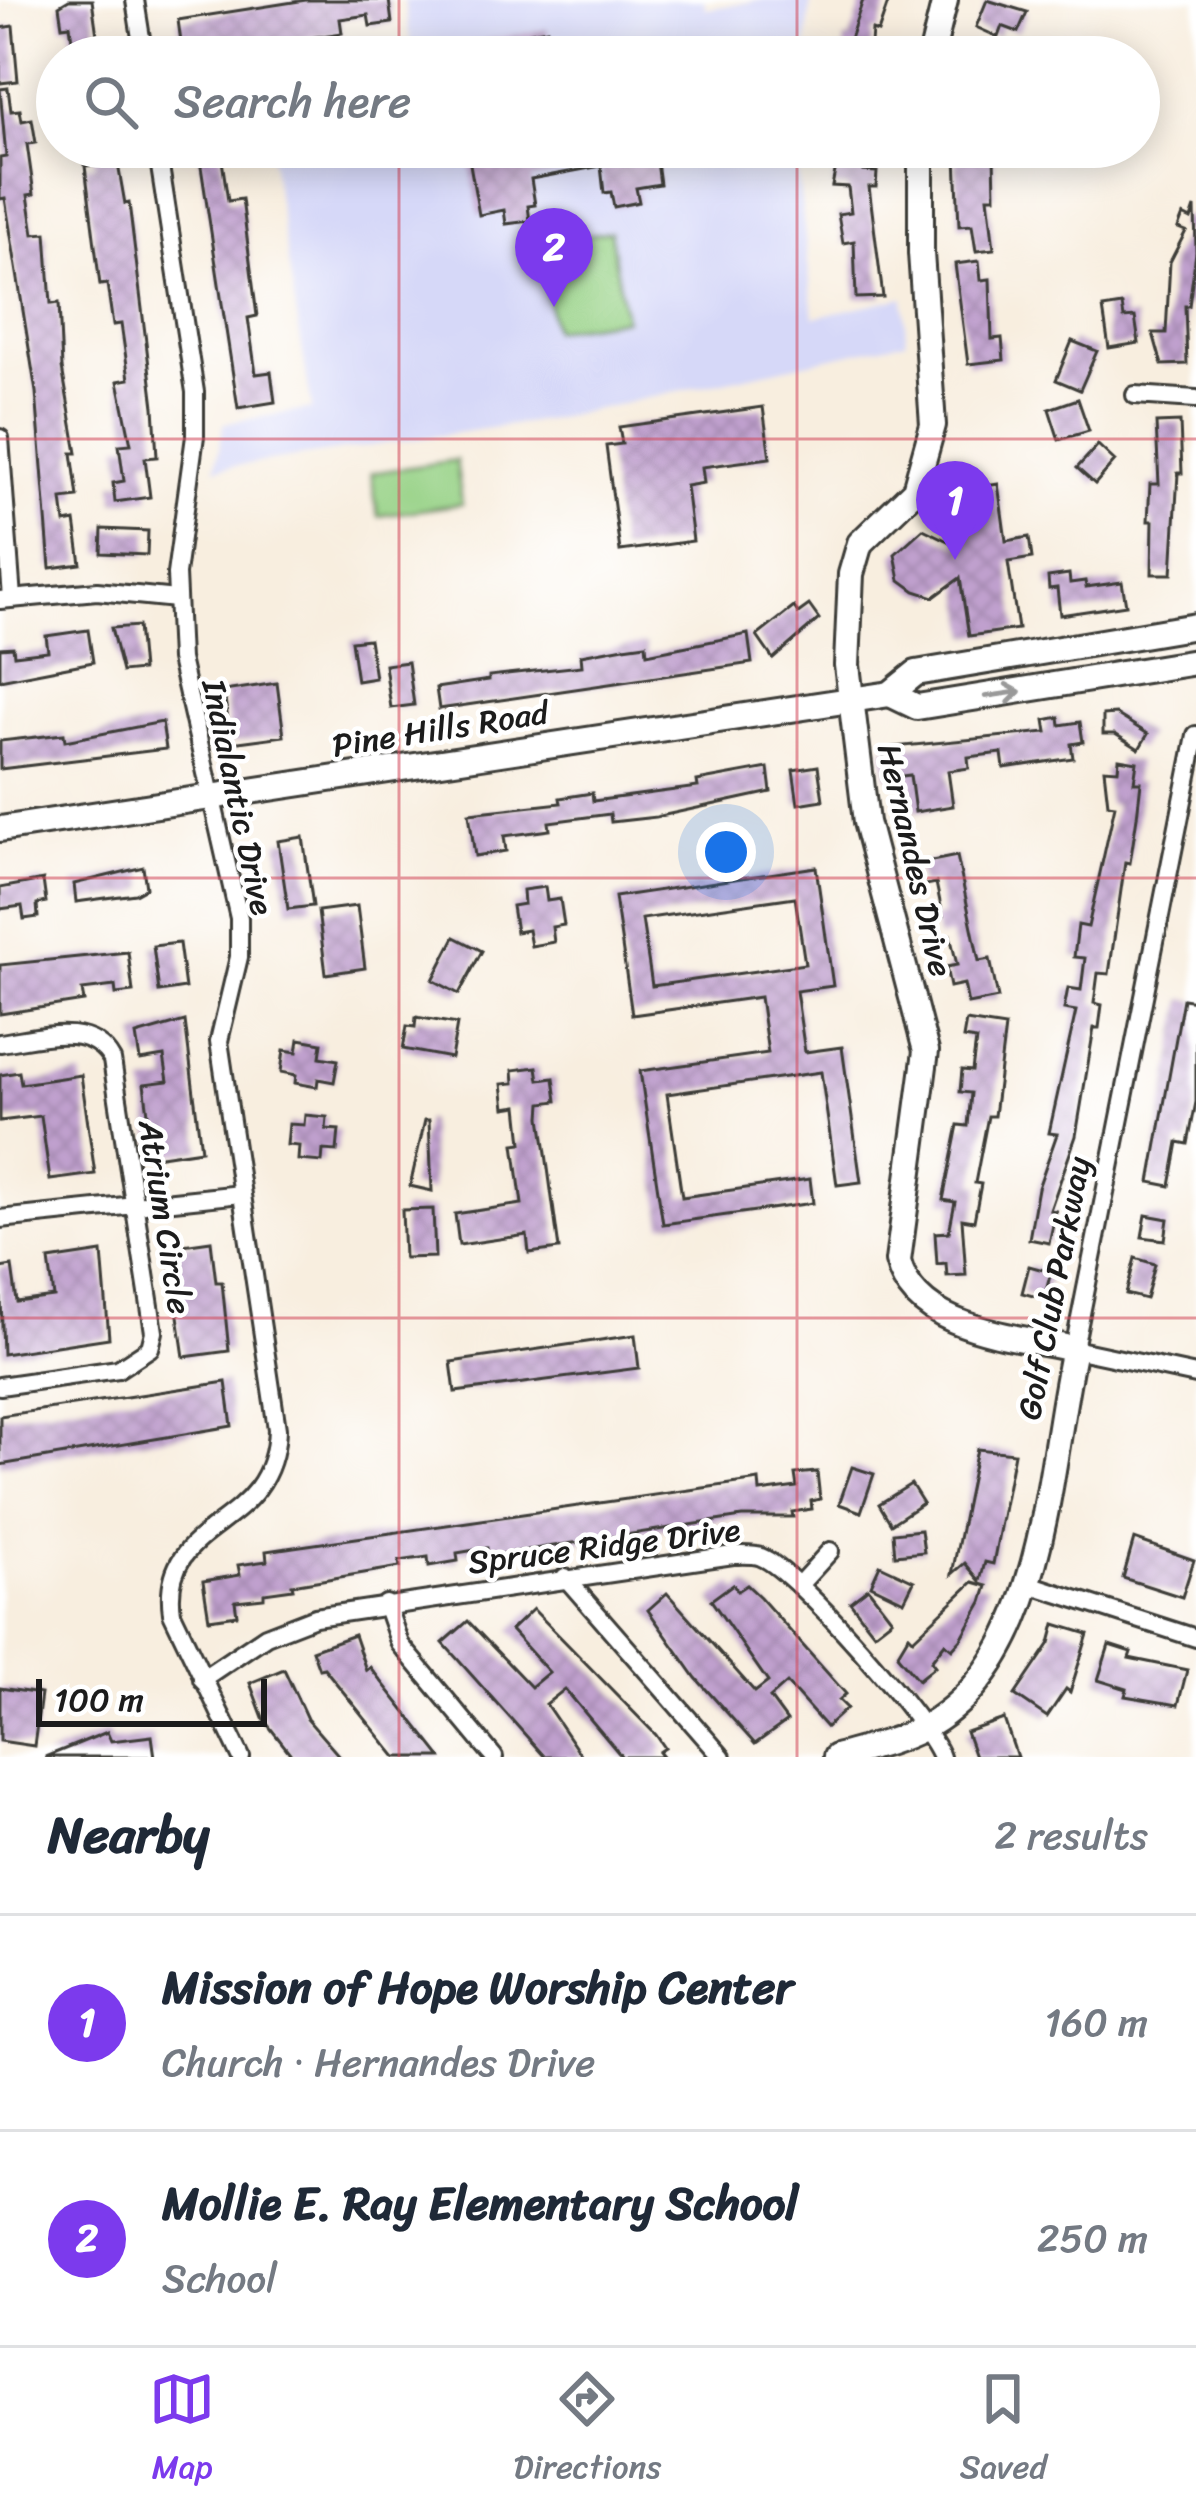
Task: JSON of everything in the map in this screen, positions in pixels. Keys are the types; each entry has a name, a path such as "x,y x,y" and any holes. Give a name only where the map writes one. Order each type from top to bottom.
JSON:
{"street":[{"path":"135,0 141,36"},
{"path":"936,36 945,0"},
{"name":"Indialantic Drive","path":"160,168 195,392 195,436 176,598 182,677 239,918 239,957 219,1042 276,1457 264,1487 182,1555 172,1571 172,1613 241,1757"},
{"name":"Hernandes Drive","path":"921,168 921,253 933,424 915,490 860,543 851,574 848,700 866,822 926,1051 898,1244 902,1276 943,1315 967,1325 1074,1349"},
{"path":"1135,395 1196,399"},
{"path":"0,438 6,599 97,591 176,598"},
{"name":"Pine Hills Road","path":"0,829 890,694 916,673 1196,626"},
{"name":"Pine Hills Road","path":"890,694 917,706 1196,662"},
{"name":"Golf Club Parkway","path":"836,1757 926,1726 972,1688 1014,1624 1029,1584 1196,736"},
{"name":"Atrium Circle","path":"0,1043 88,1036 104,1046 112,1060 154,1332 150,1348 118,1369 0,1386"},
{"path":"0,1219 241,1194"},
{"path":"1074,1349 1196,1375"},
{"path":"799,1585 830,1551"},
{"name":"Spruce Ridge Drive","path":"202,1679 266,1636 315,1617 566,1577 734,1555 761,1556 799,1585 926,1726 941,1757"},
{"path":"566,1577 722,1757"},
{"path":"1029,1584 1196,1638"},
{"path":"386,1604 400,1644 494,1757"}],"shaded area":[{"path":"404,0 704,0 706,9 762,0 811,0 807,36 409,36"},
{"path":"272,168 797,168 814,317 904,297 906,341 552,419 215,469 224,423 312,409"}],"green space":[{"path":"610,231 625,319 553,330 539,243"},
{"path":"456,460 462,504 378,516 371,473"}],"building":[{"path":"69,0 92,0 97,36 71,36 70,25 62,26 59,6"},
{"path":"306,0 389,0 392,23 370,26 368,15 340,19 342,33 322,36 180,36 178,20"},
{"path":"863,0 889,0 878,32 851,36"},
{"path":"987,0 1027,12 1018,32 1002,26 996,36 976,27"},
{"path":"13,26 18,81 0,83 0,28"},
{"path":"547,29 548,36 508,36"},
{"path":"8,88 11,111 20,110 22,121 32,119 36,143 27,144 34,194 28,195 34,234 46,233 51,304 59,303 62,368 77,453 72,453 78,497 62,499 65,523 75,521 81,564 50,568 36,392 5,198 0,199 0,158 6,157 0,89"},
{"path":"85,168 119,168 125,204 129,203 154,407 157,457 145,458 150,497 115,502 113,483 124,481 119,445 131,444 118,381 129,379 121,324 113,325 107,284 100,285"},
{"path":"201,168 223,168 228,201 242,199 257,316 248,318 256,374 271,372 275,402 238,408"},
{"path":"471,168 590,168 531,179 535,205 528,206 530,221 506,224 504,210 479,215"},
{"path":"601,168 658,168 660,184 636,188 639,202 614,207 611,192 604,193"},
{"path":"836,168 877,172 876,187 869,187 883,297 856,298 854,241 843,243 838,214 851,212 848,187 832,186"},
{"path":"956,168 994,168 995,197 988,197 994,249 976,251 972,225 959,226"},
{"path":"1195,207 1196,252 1189,306 1185,306 1187,364 1162,365 1153,333 1166,333 1170,262 1186,231 1178,228 1183,215 1191,219"},
{"path":"979,261 981,280 990,279 992,339 1002,338 1004,360 968,364 955,264"},
{"path":"1122,305 1124,318 1135,317 1139,343 1109,348 1103,308"},
{"path":"1072,341 1097,351 1080,390 1056,380"},
{"path":"1078,399 1089,431 1059,440 1049,409"},
{"path":"763,407 770,458 702,467 704,483 686,486 693,541 620,551 606,446 622,444 619,427"},
{"path":"1180,422 1182,473 1178,473 1172,574 1152,574 1153,521 1148,521 1150,484 1159,484 1156,423"},
{"path":"1098,445 1115,461 1095,484 1077,468"},
{"path":"998,484 1006,541 1029,537 1032,558 1008,562 1018,629 969,636 960,578 934,597 915,591 900,580 895,554 923,529 958,546 950,492"},
{"path":"102,529 148,531 147,555 101,553"},
{"path":"1069,574 1070,583 1085,581 1086,587 1122,582 1126,605 1060,615 1057,588 1049,589 1048,577"},
{"path":"809,605 819,619 773,659 757,636 794,607 798,613"},
{"path":"138,626 142,670 122,672 111,628"},
{"path":"88,630 93,662 0,680 0,648 13,647 14,655 48,651 46,636"},
{"path":"748,634 752,663 439,709 436,688 489,680 489,676 582,666 581,655 624,647 646,644 647,654"},
{"path":"369,639 375,678 357,681 351,641"},
{"path":"408,662 414,705 391,708 385,665"},
{"path":"277,683 284,736 231,743 224,691"},
{"path":"1116,714 1148,734 1139,749 1115,734 1103,734 1103,715"},
{"path":"1059,717 1060,725 1080,722 1083,742 1071,744 1073,758 1004,768 1002,753 968,757 969,768 948,771 953,806 915,812 910,775 887,778 883,748 1047,732 1045,720"},
{"path":"162,722 166,749 0,769 0,741 64,734 65,741"},
{"path":"1119,759 1137,762 1134,782 1141,782 1137,817 1130,863 1125,862 1109,974 1098,973 1094,1003 1102,1005 1099,1028 1094,1028 1076,1136 1050,1210 1056,1211 1049,1243 1029,1239 1038,1188 1057,1134 1049,1133 1076,1011 1064,1009 1068,988 1081,990 1085,958 1074,957 1078,925 1088,927 1115,805 1108,804 1104,769 1118,770"},
{"path":"818,766 823,800 798,804 793,770"},
{"path":"768,768 771,792 656,817 611,822 610,814 549,822 550,830 504,836 506,851 475,856 469,813 561,803 560,798 592,793 593,801 698,787 697,781"},
{"path":"303,837 313,906 288,909 278,841"},
{"path":"957,856 979,961 990,959 998,998 968,1004 964,984 950,987 946,967 957,965 950,935 938,938 933,918 943,916 936,883 921,886 917,864"},
{"path":"143,867 146,888 135,894 76,902 74,884"},
{"path":"816,867 833,986 796,991 805,1052 842,1047 861,1182 837,1185 821,1072 667,1094 682,1197 810,1179 813,1203 663,1224 640,1071 768,1053 760,997 632,1015 615,897","holes":["795,897 805,964 652,986 642,919"]},
{"path":"43,880 46,902 37,904 38,917 24,919 22,906 0,909 0,888"},
{"path":"545,887 547,901 560,899 564,925 552,927 554,942 531,946 528,930 516,932 512,906 524,904 523,890"},
{"path":"357,906 365,968 326,974 318,911"},
{"path":"455,937 482,951 459,994 433,980"},
{"path":"179,943 185,988 159,992 153,946"},
{"path":"128,952 133,992 116,994 115,986 82,990 84,1001 0,1014 0,965"},
{"path":"1183,999 1196,1001 1196,1102 1188,1144 1178,1142 1170,1186 1150,1182"},
{"path":"416,1017 457,1024 451,1058 403,1049 407,1026 415,1027"},
{"path":"185,1021 201,1150 154,1157 144,1084 168,1081 164,1056 140,1060 136,1035"},
{"path":"966,1021 1005,1027 994,1116 988,1116 975,1183 981,1184 974,1221 962,1219 966,1275 947,1276 946,1263 937,1264 935,1233 949,1232 955,1202 943,1200 958,1125 968,1126 971,1093 960,1092 962,1070 972,1071 976,1040 963,1038"},
{"path":"299,1039 322,1043 320,1057 338,1060 334,1082 318,1079 317,1087 295,1083 296,1075 281,1072 284,1050 297,1052"},
{"path":"537,1067 539,1080 554,1078 557,1101 542,1103 541,1117 559,1249 529,1253 527,1235 459,1245 455,1214 522,1204 514,1144 522,1143 518,1106 505,1108 502,1084 514,1083 513,1070"},
{"path":"19,1072 21,1084 81,1075 95,1174 50,1180 41,1116 0,1121 0,1075"},
{"path":"305,1115 327,1117 326,1129 339,1130 337,1151 323,1150 322,1162 298,1160 299,1146 287,1145 289,1124 304,1125"},
{"path":"425,1120 429,1120 432,1191 410,1186"},
{"path":"433,1209 435,1257 404,1258 402,1210"},
{"path":"1146,1215 1168,1219 1165,1240 1142,1237"},
{"path":"211,1241 216,1282 222,1282 229,1351 184,1357 168,1247"},
{"path":"102,1252 109,1338 3,1354 0,1268 12,1266 17,1302 54,1297 49,1260"},
{"path":"1135,1258 1155,1264 1146,1299 1126,1294"},
{"path":"1029,1266 1051,1272 1044,1299 1022,1293"},
{"path":"635,1335 639,1368 455,1392 451,1362"},
{"path":"226,1382 232,1426 0,1465 0,1416"},
{"path":"977,1449 1014,1453 993,1564 985,1562 980,1581 965,1563 952,1574"},
{"path":"852,1467 874,1474 861,1512 839,1504"},
{"path":"817,1472 820,1499 811,1501 812,1509 792,1512 793,1517 742,1517 488,1556 487,1548 457,1553 458,1561 429,1566 428,1557 399,1561 400,1567 292,1585 293,1589 264,1593 264,1598 235,1601 237,1615 209,1619 203,1581 240,1575 238,1565 267,1561 266,1551 759,1480 760,1492 797,1487 795,1474"},
{"path":"911,1484 923,1503 891,1524 879,1504"},
{"path":"921,1530 924,1552 895,1555 893,1533"},
{"path":"1134,1539 1194,1560 1182,1597 1123,1578"},
{"path":"880,1565 914,1581 904,1601 871,1585"},
{"path":"973,1582 987,1586 982,1602 961,1639 952,1649 945,1643 931,1661 935,1666 918,1680 897,1655 909,1635 913,1639"},
{"path":"733,1584 738,1591 747,1585 760,1597 846,1694 839,1700 847,1708 826,1727 787,1683 770,1698 787,1721 755,1744 696,1678 648,1610 667,1593 755,1692 768,1682 711,1600"},
{"path":"868,1588 892,1619 874,1633 850,1602"},
{"path":"533,1609 656,1735 665,1748 659,1752 663,1757 622,1757 565,1689 546,1704 582,1757 545,1757 443,1643 468,1621 531,1687 549,1672 511,1630"},
{"path":"1055,1624 1088,1634 1070,1692 1066,1689 1047,1717 1015,1695 1050,1643"},
{"path":"354,1635 366,1670 370,1667 441,1757 396,1757 324,1668 319,1669 312,1650"},
{"path":"1109,1645 1131,1652 1129,1658 1187,1670 1178,1705 1125,1696 1127,1689 1098,1680"},
{"path":"284,1669 307,1719 340,1757 293,1757 264,1720 250,1683"},
{"path":"0,1688 41,1694 34,1746 0,1741"},
{"path":"1004,1719 1017,1757 975,1757 966,1732"},
{"path":"107,1732 111,1741 152,1736 155,1757 45,1757"}],"place":[{"name":"Mollie E. Ray Elementary School","path":"554,307"},
{"name":"Mission of Hope Worship Center","path":"955,560"}]}
